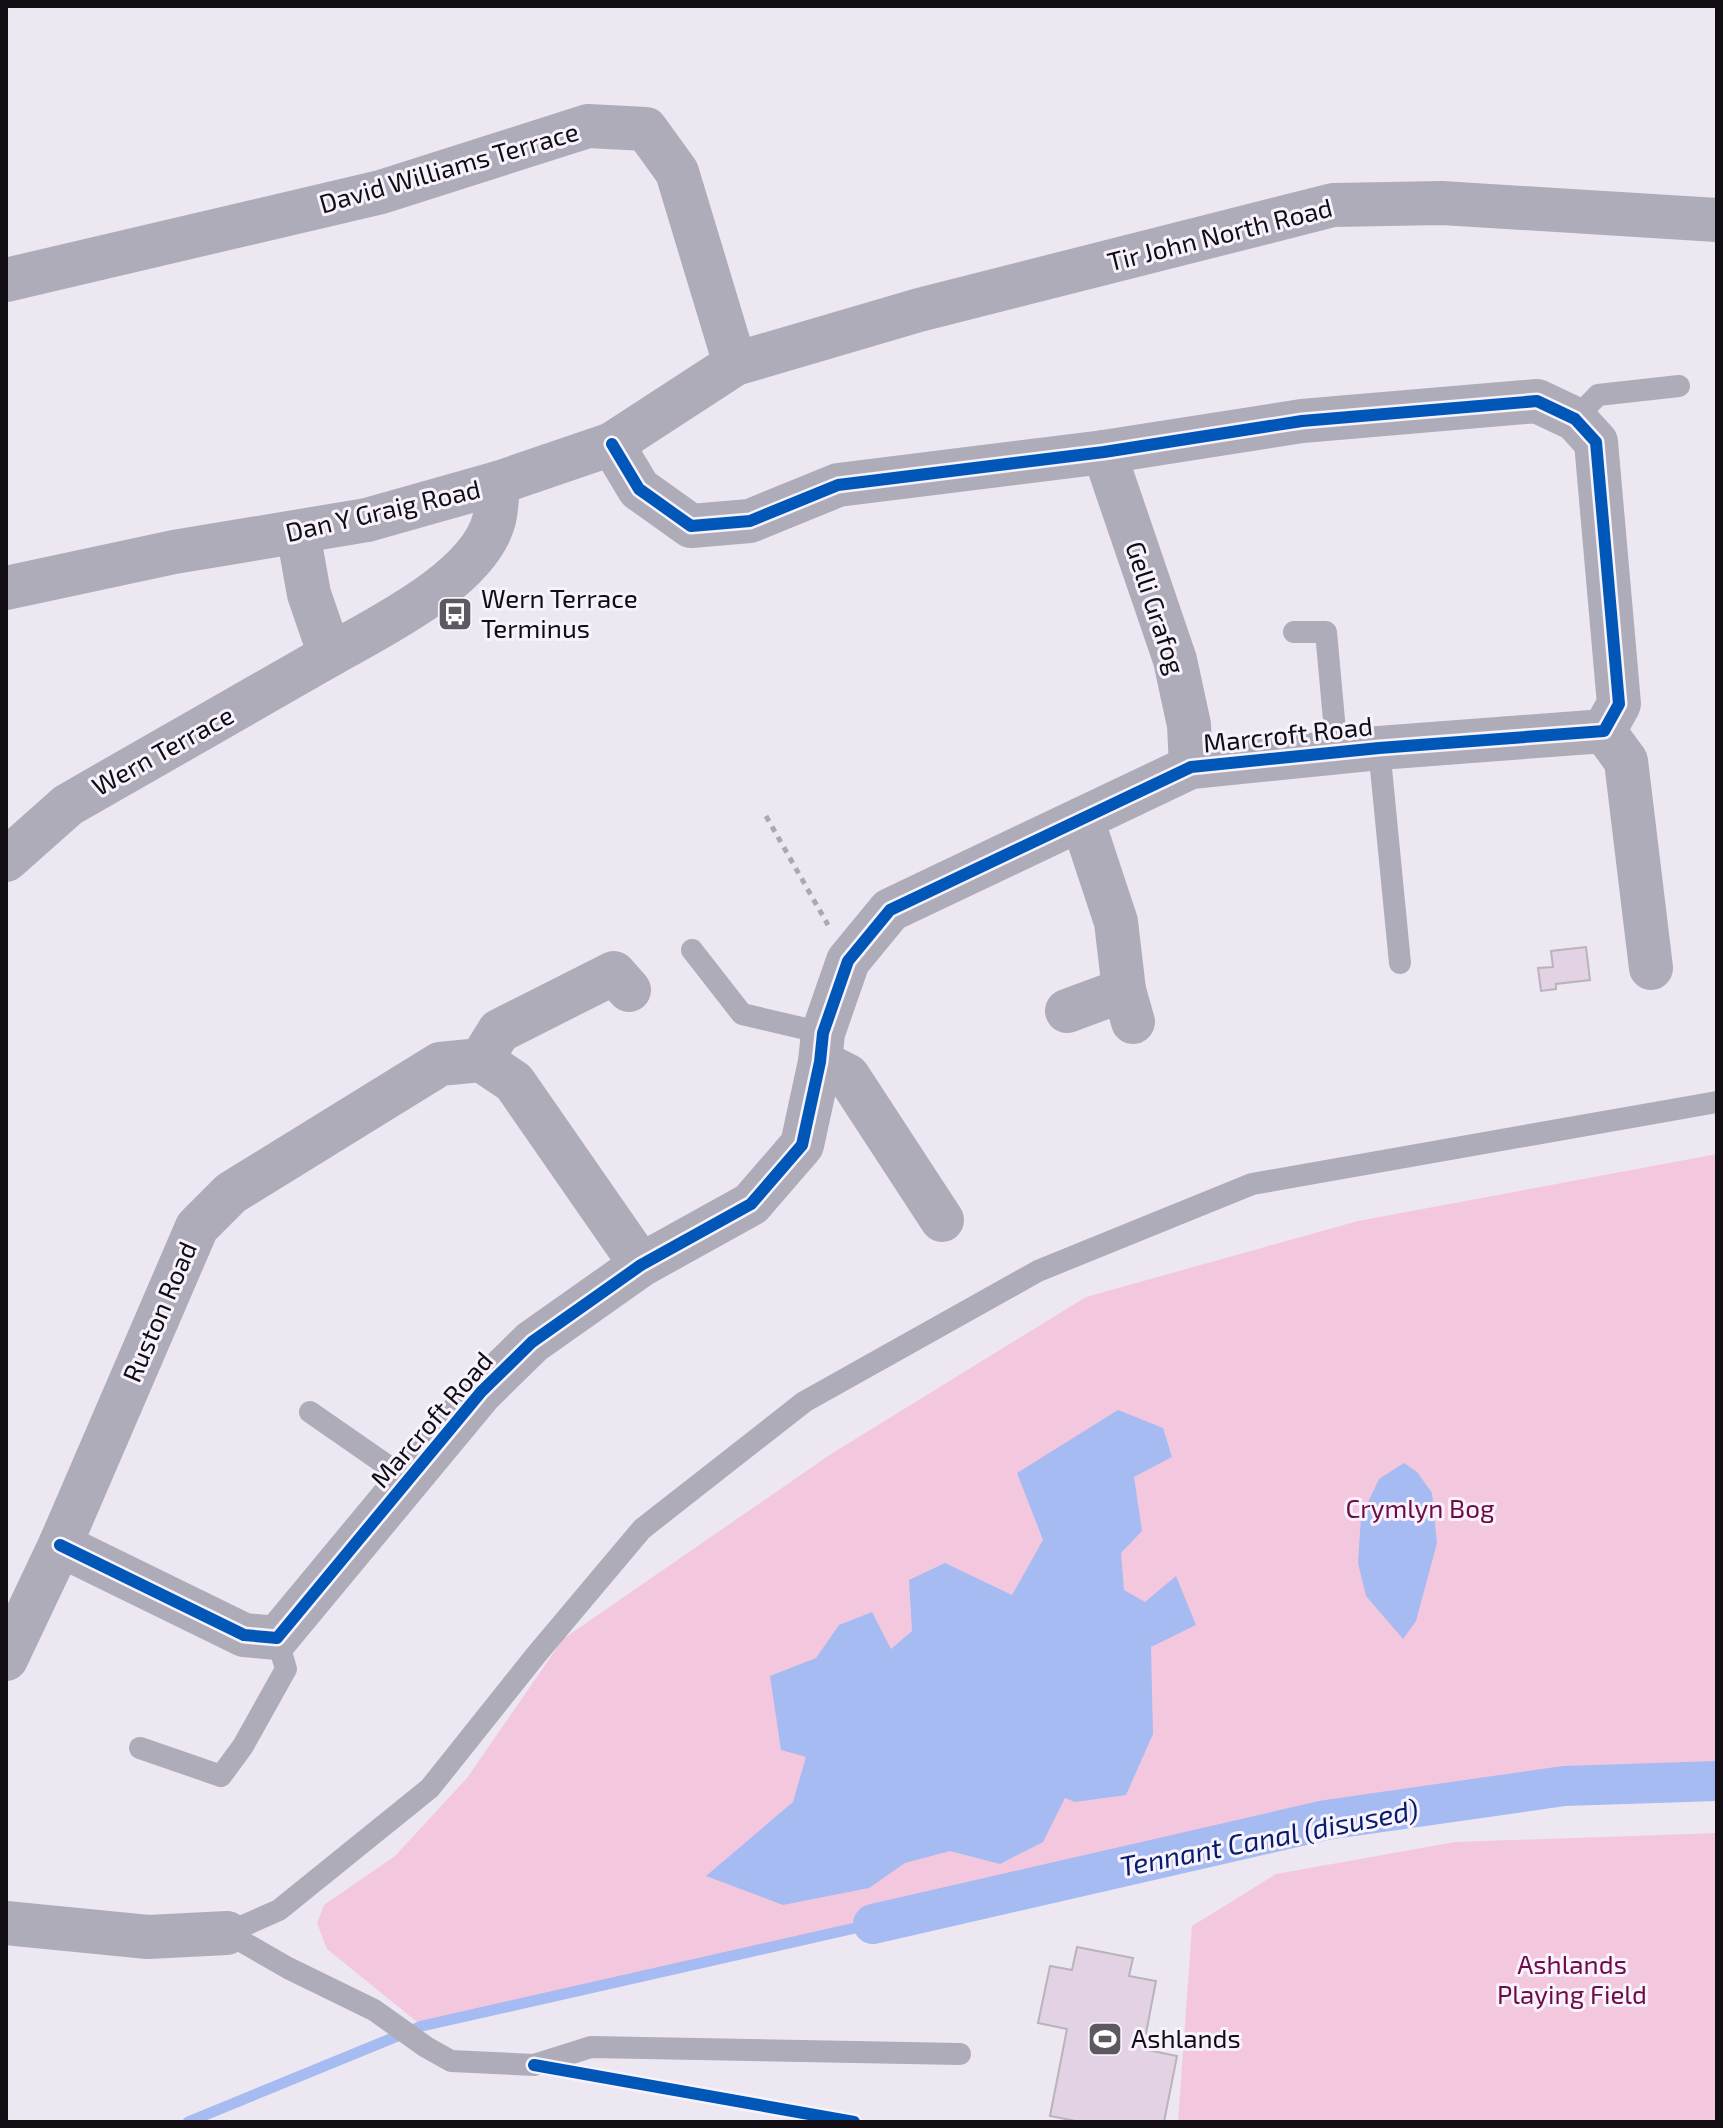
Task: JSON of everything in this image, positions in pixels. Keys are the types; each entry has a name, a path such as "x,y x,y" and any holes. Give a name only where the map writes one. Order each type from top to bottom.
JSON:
{"street":[{"name":"David Williams Terrace","path":"6,280 381,192 588,126 646,129 677,172 735,364"},
{"name":"Tir John North Road","path":"735,364 919,310 1333,205 1442,203 1717,220"},
{"name":"Dan Y Graig Road","path":"6,588 174,552 367,520 498,483 612,444 735,364"},
{"path":"612,444 639,489 691,526 750,521 838,485 1104,452 1302,421 1537,401 1575,419 1596,442 1619,704 1604,731 1626,761 1651,968"},
{"name":"Gelli Grafog","path":"1104,452 1175,660 1189,725 1191,767"},
{"name":"Wern Terrace","path":"6,860 68,805 422,602 462,568 482,546 494,521 498,483"},
{"path":"298,533 309,594 330,655"},
{"name":"Marcroft Road","path":"277,1638 481,1392 532,1342 641,1265 751,1204 802,1145 822,1048 848,961 890,910 1191,767 1358,750 1604,731"},
{"path":"1067,1011 1129,1006 1116,922 1082,819"},
{"path":"629,990 614,973 499,1031 481,1060 514,1082 641,1265"},
{"path":"822,1048 848,1076 942,1220"},
{"name":"Ruston Road","path":"6,1659 60,1545 197,1227 231,1193 440,1064 481,1060"},
{"path":"60,1545 244,1635 277,1638"},
{"path":"6,1923 148,1937 227,1933"}],"lane":[{"path":"1575,419 1598,395 1679,386"},
{"name":"Marcroft Road","path":"1294,632 1326,632 1358,750 1400,963"},
{"path":"692,950 742,1014 822,1048"},
{"path":"227,1933 279,1910 430,1788 642,1529 804,1402 1038,1271 1252,1184 1717,1102"},
{"path":"310,1412 408,1480"},
{"path":"140,1748 221,1776 243,1746 286,1669 277,1638"},
{"path":"227,1933 288,1968 374,2010 451,2061 534,2065 591,2047 960,2054"}],"path":[{"path":"766,816 848,961"}],"green space":[{"name":"Crymlyn Bog","path":"1717,1154 1717,1781 1563,1786 1326,1820 422,2026 327,1949 317,1923 324,1905 395,1856 467,1778 563,1639 831,1454 1086,1297 1358,1221"},
{"name":"Ashlands Playing Field","path":"1717,1833 1717,2122 1178,2122 1192,1926 1276,1874 1455,1842"}],"water":[{"path":"1118,1410 1163,1428 1172,1457 1134,1477 1142,1531 1121,1553 1124,1590 1145,1602 1176,1576 1196,1625 1151,1647 1153,1734 1126,1795 1075,1802 1065,1798 1043,1842 1000,1864 950,1851 905,1863 869,1888 783,1905 706,1876 793,1802 806,1757 781,1750 770,1676 816,1658 839,1625 872,1612 891,1649 912,1631 909,1580 945,1563 1012,1595 1043,1540 1017,1473"},
{"path":"1404,1463 1417,1472 1432,1493 1437,1543 1416,1621 1403,1639 1366,1596 1358,1563 1361,1517 1379,1479"}],"building":[{"path":"1586,947 1590,980 1556,984 1556,989 1541,991 1538,968 1553,967 1551,951"},
{"name":"Ashlands","path":"1077,1947 1133,1958 1129,1976 1156,1981 1143,2049 1177,2056 1164,2122 1081,2122 1050,2116 1067,2029 1038,2023 1050,1966 1072,1970"}],"waterway":[{"name":"Tennant Canal (disused)","path":"873,1924 1326,1820 1564,1786 1717,1781"},
{"path":"188,2122 422,2026 873,1924"}],"cycle path":[{"path":"60,1545 244,1635 277,1638 481,1392 532,1342 641,1265 751,1204 802,1145 823,1033 848,961 890,910 1191,767 1379,748 1604,731 1619,704 1596,442 1575,419 1537,401 1302,421 1104,452 838,485 750,521 691,526 639,489 612,444"},
{"path":"534,2065 854,2122"}],"place":[{"name":"Wern Terrace Terminus","path":"455,614"},
{"name":"Ashlands","path":"1105,2039"}]}
